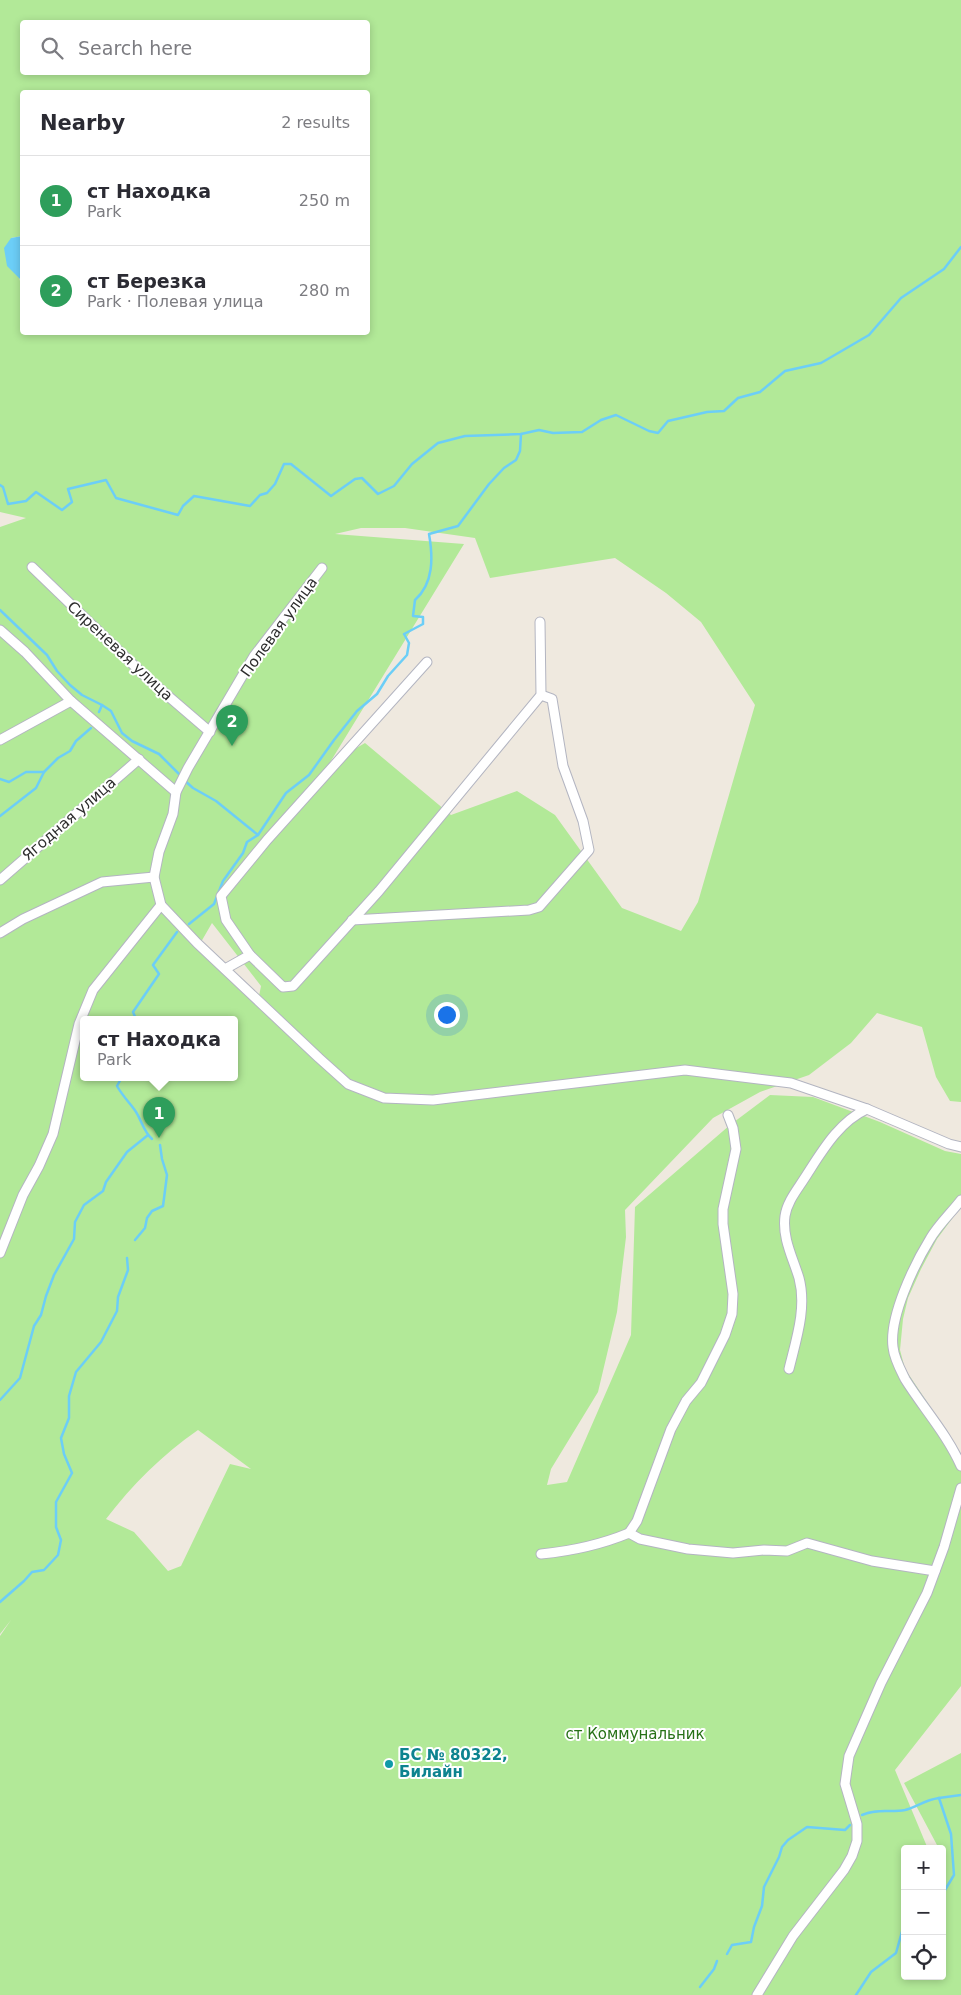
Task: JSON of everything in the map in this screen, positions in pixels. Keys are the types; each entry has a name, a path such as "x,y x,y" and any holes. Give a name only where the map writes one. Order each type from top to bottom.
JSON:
{"street":[{"name":"Сиреневая улица","path":"32,567 140,671 210,732"},
{"name":"Полевая улица","path":"154,877 159,852 173,814 178,788 188,768 254,656 322,568"},
{"path":"427,662 267,840 221,896 226,920 250,955 283,986 293,986 379,891 540,695 540,622"},
{"path":"0,630 25,652 71,702 139,759 178,788"},
{"path":"352,920 529,910 539,906 589,850 583,821 563,766 552,699 540,695"},
{"path":"0,740 71,702"},
{"name":"Ягодная улица","path":"0,880 139,759"},
{"path":"0,933 24,919 102,882 154,877 160,905 225,969 348,1084 384,1098 433,1100 685,1070 791,1083 867,1109 949,1144 961,1147"},
{"path":"82,1016 93,990 160,905"},
{"path":"225,969 250,955"},
{"path":"0,1253 23,1195 39,1166 53,1134 80,1022"},
{"path":"789,1369 800,1319 802,1300 799,1279 787,1242 785,1215 792,1198 827,1143 856,1114 867,1109"},
{"path":"541,1554 575,1551 609,1542 629,1532 637,1521 671,1429 686,1401 702,1383 725,1335 732,1314 733,1294 723,1224 723,1209 736,1149 733,1128 728,1115"},
{"path":"961,1200 930,1238 905,1288 894,1328 892,1346 896,1361 905,1378 955,1452 961,1466"},
{"path":"757,1995 793,1936 844,1870 852,1856 857,1841 857,1824 845,1784 849,1756 881,1683 927,1593 944,1547 961,1488"},
{"path":"629,1532 640,1539 688,1549 733,1553 787,1551 807,1543 872,1561 935,1571"}],"green space":[{"name":"ст Коммунальник","path":"0,0 961,0 961,1102 950,1101 936,1077 922,1027 877,1013 851,1043 809,1075 760,1092 713,1118 625,1210 626,1237 617,1312 598,1392 551,1469 547,1485 567,1482 631,1335 635,1207 730,1125 770,1095 813,1097 880,1122 945,1151 961,1154 961,1201 954,1216 937,1239 908,1298 903,1319 900,1350 905,1369 961,1458 961,1686 895,1770 926,1845 901,1845 901,1980 946,1980 946,1845 937,1845 904,1783 961,1753 961,1995 0,1995 0,1636 11,1620 0,1634 0,527 26,518 0,512","holes":["361,528 405,528 475,538 490,578 615,558 666,593 701,622 755,705 698,902 681,931 622,908 555,815 517,791 451,815 365,743 329,764 464,544 335,534","212,923 261,986 259,996 201,942","198,1430 251,1469 230,1464 181,1566 168,1571 134,1532 106,1519 137,1482 160,1460"]}],"water":[{"path":"20,236 20,279 7,266 4,248 11,238"}],"waterway":[{"path":"0,485 3,487 8,504 26,501 36,492 62,510 72,502 68,489 106,480 116,498 178,515 183,506 194,496 250,506 260,495 267,493 275,484 284,464 291,464 331,496 355,479 362,478 378,494 394,486 412,464 438,443 465,436 521,434 539,430 553,433 582,432 601,420 616,415 649,431 658,433 668,421 707,412 724,411 738,398 760,392 785,371 821,363 869,335 901,298 944,269 961,247"},
{"path":"189,924 214,904 223,881 243,853 247,842 258,835 286,793 309,775 357,711 377,694 388,676 407,655 409,643 404,634 423,624 423,617 413,616 415,600 426,586 431,569 429,534 458,526 489,484 504,468 516,460 520,451 521,434"},
{"path":"0,610 47,655 57,671 70,685 82,695 102,705"},
{"path":"99,712 102,705 111,711 122,733 132,741 159,754 181,776"},
{"path":"0,779 9,782 26,772 44,772 58,758 70,751 76,741 91,728"},
{"path":"0,816 36,788 44,772"},
{"path":"184,780 193,788 216,801 258,835"},
{"path":"135,1016 133,1012 159,974 153,965 177,932"},
{"path":"120,1081 117,1086 152,1139"},
{"path":"0,1400 20,1378 34,1326 41,1315 54,1275 74,1239 75,1222 84,1205 103,1191 106,1182 127,1152 148,1135"},
{"path":"135,1240 145,1228 147,1218 152,1211 163,1206 167,1175 160,1145"},
{"path":"0,1602 32,1572 44,1570 58,1555 61,1540 56,1527 56,1502 72,1473 64,1454 61,1438 69,1418 69,1396 76,1372 101,1342 117,1311 118,1297 128,1270 127,1258"},
{"path":"945,1890 954,1875 951,1834 939,1798 961,1795"},
{"path":"862,1815 873,1812 905,1810 939,1798"},
{"path":"727,1954 732,1945 751,1942 754,1927 762,1906 764,1887 782,1847 788,1840 807,1827 845,1830 850,1825"},
{"path":"856,1995 871,1972 896,1953 901,1935"},
{"path":"700,1987 714,1969 717,1961"}],"place":[{"name":"ст Березка","path":"232,746"},
{"name":"ст Находка","path":"159,1138"},
{"name":"БС № 80322, Билайн","path":"389,1764"}]}
